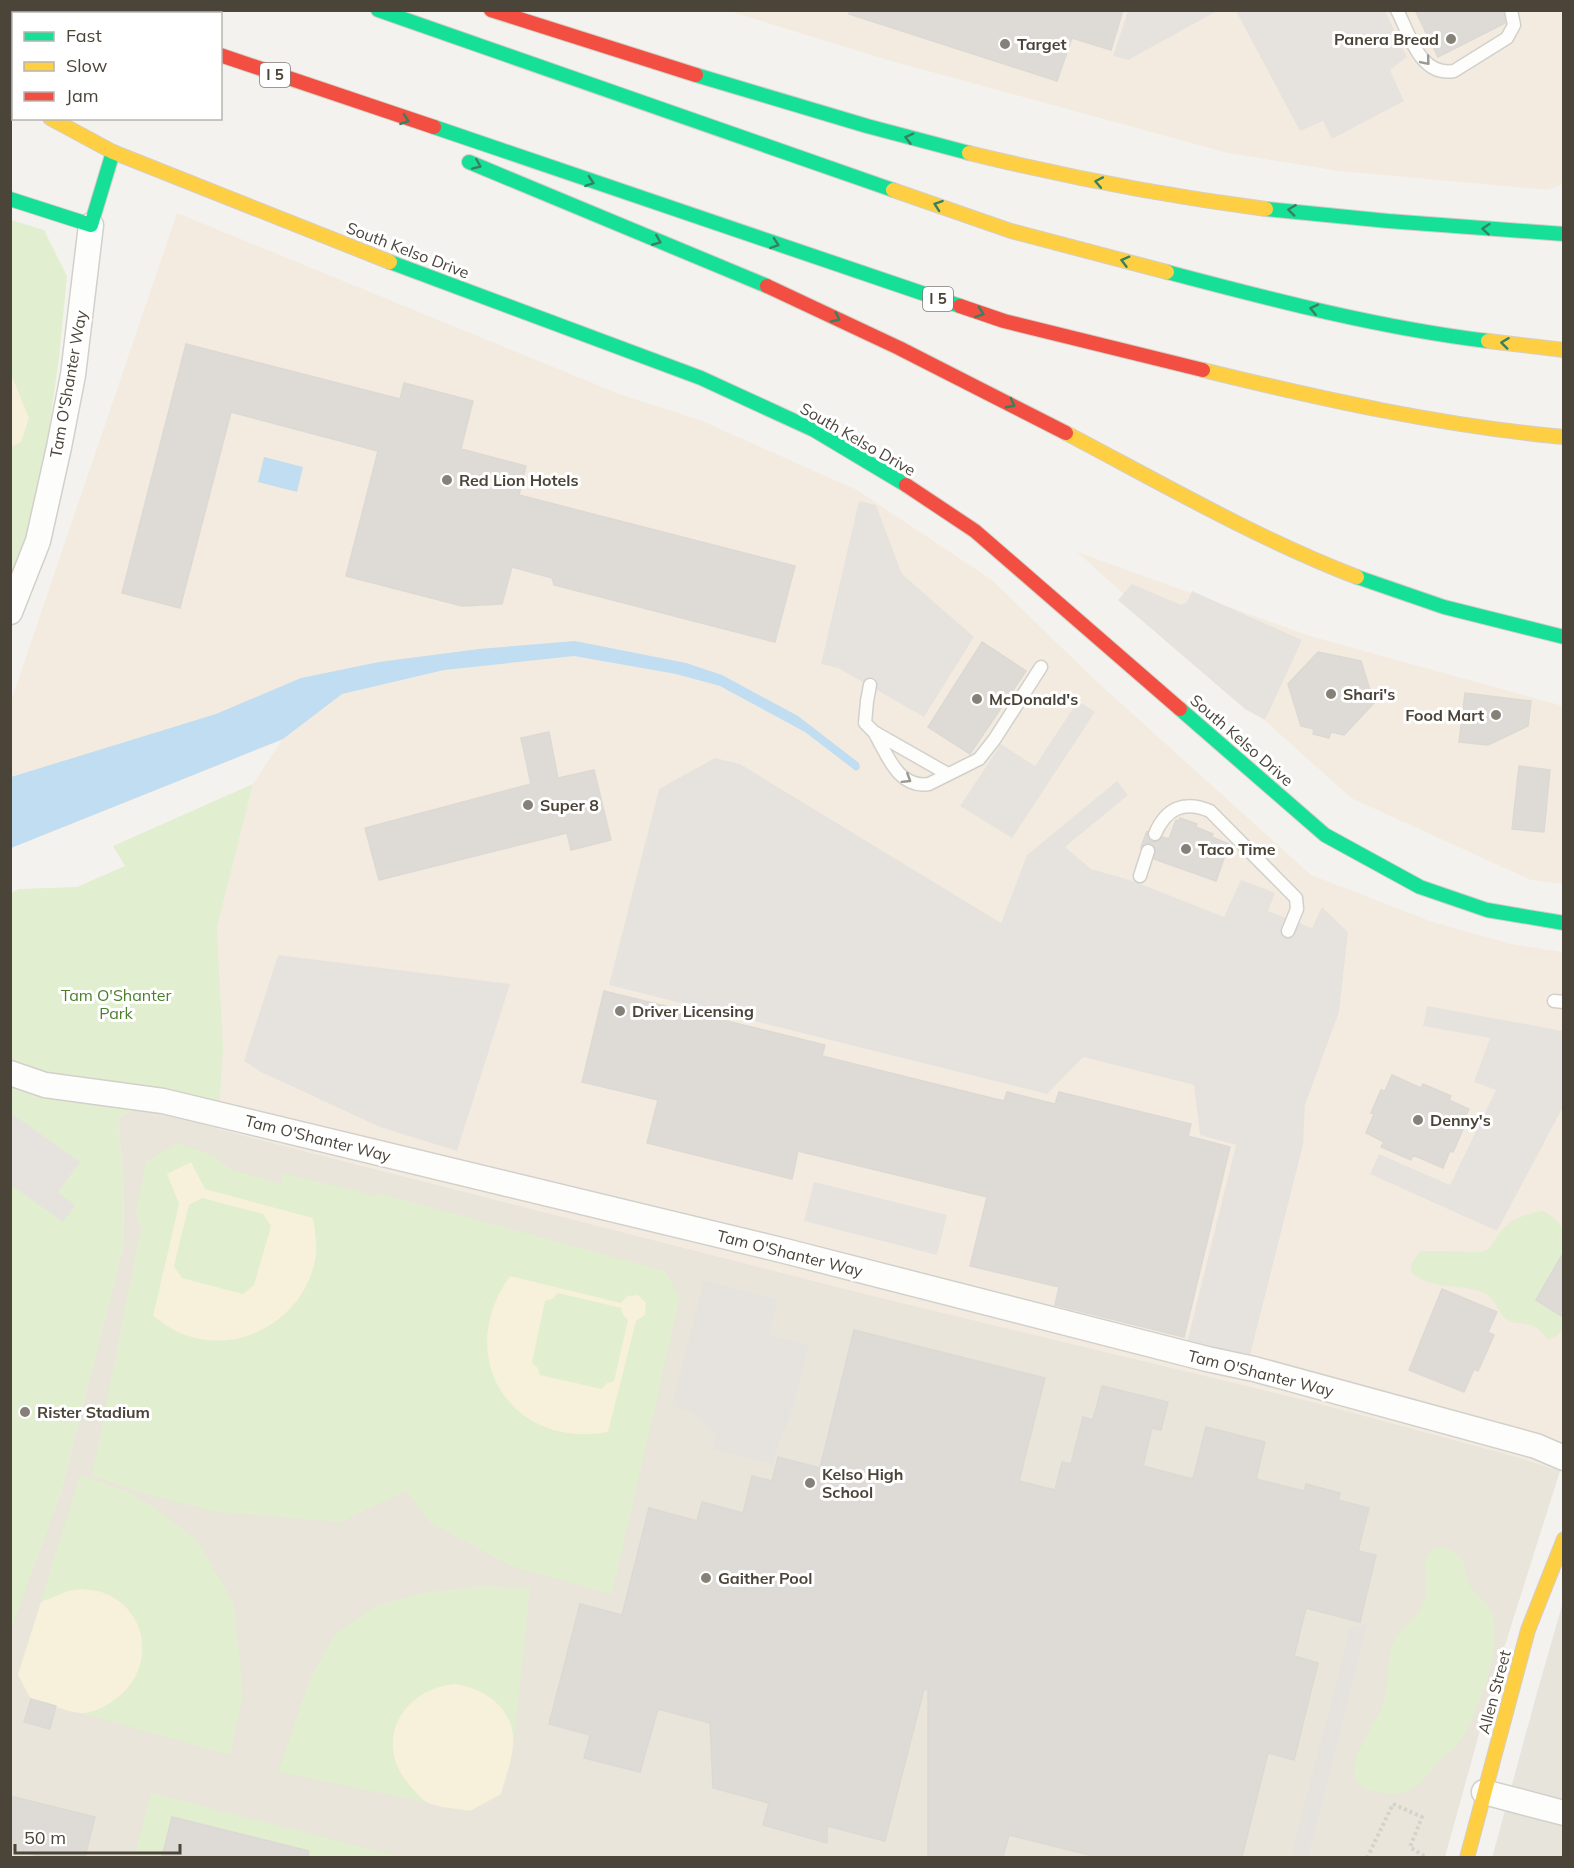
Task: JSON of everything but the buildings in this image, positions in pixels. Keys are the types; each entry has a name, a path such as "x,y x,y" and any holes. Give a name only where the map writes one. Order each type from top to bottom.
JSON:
{"main road":[{"path":"378,10 1011,231 1234,290 1340,315 1449,336 1563,350"},
{"path":"491,10 779,102 987,158 1099,182 1161,194 1311,213 1563,234"},
{"name":"I 5","path":"222,57 1004,321 1297,393 1520,433 1563,437"},
{"path":"330,94 380,123"},
{"name":"South Kelso Drive","path":"54,120 113,152 332,240 700,378 814,430 917,492 975,531 1324,835 1429,890 1487,910 1563,922"},
{"name":"Tam O'Shanter Way","path":"91,225 113,152"},
{"path":"455,156 710,262 860,329 984,390 1211,509 1330,566 1372,583 1470,615 1563,637"},
{"path":"10,199 91,225"},
{"path":"1545,233 1563,225"},
{"name":"Allen Street","path":"1467,1857 1528,1630 1563,1539"}],"street":[{"name":"Tam O'Shanter Way","path":"10,612 38,541 59,447 74,375 91,225"},
{"name":"Tam O'Shanter Way","path":"10,1073 45,1085 163,1101 774,1249 1195,1357 1254,1369 1536,1446 1563,1458"},
{"path":"1484,1792 1563,1813"}],"lane":[{"path":"1397,10 1423,62 1430,68 1446,72 1454,71 1507,38 1514,25 1511,10"},
{"path":"870,685 865,723 874,732 898,773 904,779 920,785 928,784 946,773 979,759 1006,723 1041,667"},
{"path":"874,732 946,773"},
{"path":"1155,834 1165,816 1175,809 1187,806 1210,811 1296,898 1297,909 1288,931"},
{"path":"1140,876 1148,851"}],"path":[{"path":"1367,1857 1393,1804 1422,1817 1410,1848 1427,1857"}],"shaded area":[{"path":"1128,10 1217,11 1128,60 1113,56"},
{"path":"729,11 1563,11 1563,184 1548,190 1339,171 1228,153 884,59"},
{"path":"1236,11 1385,11 1407,57 1390,70 1404,101 1332,139 1323,121 1300,131"},
{"path":"177,213 622,395 700,420 857,490 992,580 1094,679 1311,875 1433,922 1511,944 1563,952 1563,1464 1560,1471 1517,1457 1313,1402 865,1294 218,1129 223,1049 217,927 253,784 282,740 11,848 11,701"},
{"path":"859,501 876,505 902,574 974,637 924,717 838,668 821,664"},
{"path":"1077,552 1310,636 1563,706 1563,884 1531,880 1351,798"},
{"path":"1132,584 1181,605 1187,602 1192,591 1302,640 1265,720 1245,709 1118,600"},
{"path":"1078,701 1095,712 1012,838 960,806 1001,744 1035,766"},
{"path":"715,758 740,764 1001,923 1027,855 1117,781 1128,795 1065,847 1091,869 1133,881 1224,917 1241,880 1275,893 1268,911 1312,928 1322,907 1348,932 1339,1012 1305,1105 1303,1145 1249,1359 1187,1343 1236,1145 1200,1135 1194,1085 1083,1057 1047,1094 609,985 659,789"},
{"path":"278,955 510,984 457,1151 380,1127 261,1072 244,1061"},
{"path":"1427,1006 1563,1031 1563,1107 1497,1231 1370,1174 1379,1154 1450,1185 1496,1090 1474,1082 1490,1038 1423,1026"},
{"name":"Kelso High School","path":"141,1107 218,1129 865,1294 1313,1402 1517,1457 1560,1471 1494,1680 1445,1857 11,1857 10,1630 60,1495 124,1243 123,1172 118,1117"},
{"path":"11,1113 80,1162 58,1192 75,1205 63,1222 11,1185"},
{"path":"814,1182 947,1215 937,1255 804,1221"},
{"path":"704,1280 778,1299 769,1335 809,1345 791,1413 773,1465 713,1449 716,1435 693,1412 672,1406"},
{"path":"1563,1602 1563,1857 1492,1858 1538,1689"},
{"path":"1368,1623 1308,1857 1291,1857 1350,1628"}],"green space":[{"path":"11,220 44,230 67,276 59,358 42,479 19,579 11,594"},
{"name":"Tam O'Shanter Park","path":"253,784 217,927 223,1049 218,1129 141,1107 118,1117 123,1172 124,1243 60,1495 11,1630 11,893 19,889 77,887 125,866 113,846"},
{"path":"178,1143 214,1156 230,1169 280,1184 283,1173 377,1196 378,1193 665,1271 680,1297 612,1594 511,1566 431,1523 406,1491 340,1522 216,1512 142,1493 92,1476 141,1229 136,1212 146,1162"},
{"path":"1543,1211 1560,1224 1563,1234 1561,1255 1563,1257 1563,1279 1556,1283 1558,1309 1563,1311 1563,1329 1548,1340 1535,1327 1508,1320 1491,1298 1484,1293 1427,1282 1412,1273 1411,1264 1421,1251 1482,1252 1490,1247 1502,1229 1512,1221"},
{"path":"80,1475 126,1491 152,1506 196,1539 234,1604 243,1696 230,1755 31,1699 18,1675"},
{"path":"1438,1547 1451,1550 1458,1555 1465,1567 1468,1582 1490,1610 1495,1635 1491,1665 1476,1710 1458,1744 1413,1789 1395,1794 1376,1792 1359,1783 1354,1774 1355,1762 1384,1701 1392,1646 1395,1639 1423,1605 1426,1592 1425,1562 1431,1551"},
{"path":"481,1586 530,1588 514,1743 501,1794 470,1811 278,1772 311,1676 334,1636 375,1606 428,1592"},
{"path":"151,1793 401,1857 134,1858"}],"sand":[{"path":"11,374 29,418 21,442 11,447"},
{"path":"191,1162 205,1189 313,1218 316,1255 310,1277 300,1296 286,1313 269,1326 250,1335 229,1340 207,1340 185,1335 168,1327 153,1316 179,1204 167,1174","holes":["202,1198 263,1214 271,1226 254,1285 243,1294 182,1278 174,1266 189,1205"]},
{"path":"510,1276 621,1303 627,1296 638,1295 646,1303 645,1315 636,1321 608,1432 574,1434 544,1426 519,1412 501,1391 490,1365 487,1337 494,1306","holes":["558,1293 621,1308 628,1320 614,1381 607,1383 602,1389 540,1375 538,1368 532,1363 545,1301 552,1299"]},
{"path":"82,1589 109,1595 123,1604 133,1616 142,1644 137,1673 129,1687 106,1706 79,1713 31,1699 18,1675 41,1602 68,1591"},
{"path":"455,1684 477,1690 496,1702 509,1720 512,1731 512,1755 501,1794 470,1811 440,1806 423,1800 400,1771 394,1754 393,1738 406,1708 419,1696 436,1688"}],"water":[{"path":"264,457 303,467 297,492 258,482"},
{"path":"575,641 686,663 722,675 798,716 859,763 860,768 856,771 805,732 720,686 676,674 574,656 444,670 342,694 283,739 11,848 11,777 216,714 301,678 379,662 479,649"}],"traffic: fast":[{"path":"378,10 893,190"},
{"path":"696,75 867,126 969,153"},
{"path":"434,127 960,306"},
{"path":"10,199 91,225 113,152"},
{"path":"469,162 767,286"},
{"path":"1266,209 1564,234"},
{"path":"390,262 701,378 814,430 906,485"},
{"path":"1167,272 1367,321 1488,341"},
{"path":"1357,577 1444,607 1564,637"},
{"path":"1180,709 1325,835 1420,887 1487,910 1564,923"}],"traffic: slow":[{"path":"93,10 98,12"},
{"path":"54,120 113,152 390,262"},
{"path":"969,153 1117,185 1266,209"},
{"path":"893,190 1011,231 1167,272"},
{"path":"1488,341 1564,350"},
{"path":"1203,370 1427,419 1564,437"},
{"path":"1066,433 1282,545 1357,577"},
{"path":"1467,1858 1528,1630 1564,1539"}],"traffic: jam":[{"path":"491,10 696,75"},
{"path":"222,56 434,127"},
{"path":"767,286 899,348 1066,433"},
{"path":"960,306 1004,321 1203,370"},
{"path":"906,485 975,531 1180,709"}],"place":[{"name":"Panera Bread","path":"1451,39"},
{"name":"Target","path":"1005,44"},
{"name":"Red Lion Hotels","path":"447,480"},
{"name":"Shari's","path":"1331,694"},
{"name":"McDonald's","path":"977,699"},
{"name":"Food Mart","path":"1496,715"},
{"name":"Super 8","path":"528,805"},
{"name":"Taco Time","path":"1186,849"},
{"name":"Driver Licensing","path":"620,1011"},
{"name":"Denny's","path":"1418,1120"},
{"name":"Rister Stadium","path":"25,1412"},
{"name":"Kelso High School","path":"810,1483"},
{"name":"Gaither Pool","path":"706,1578"}]}
